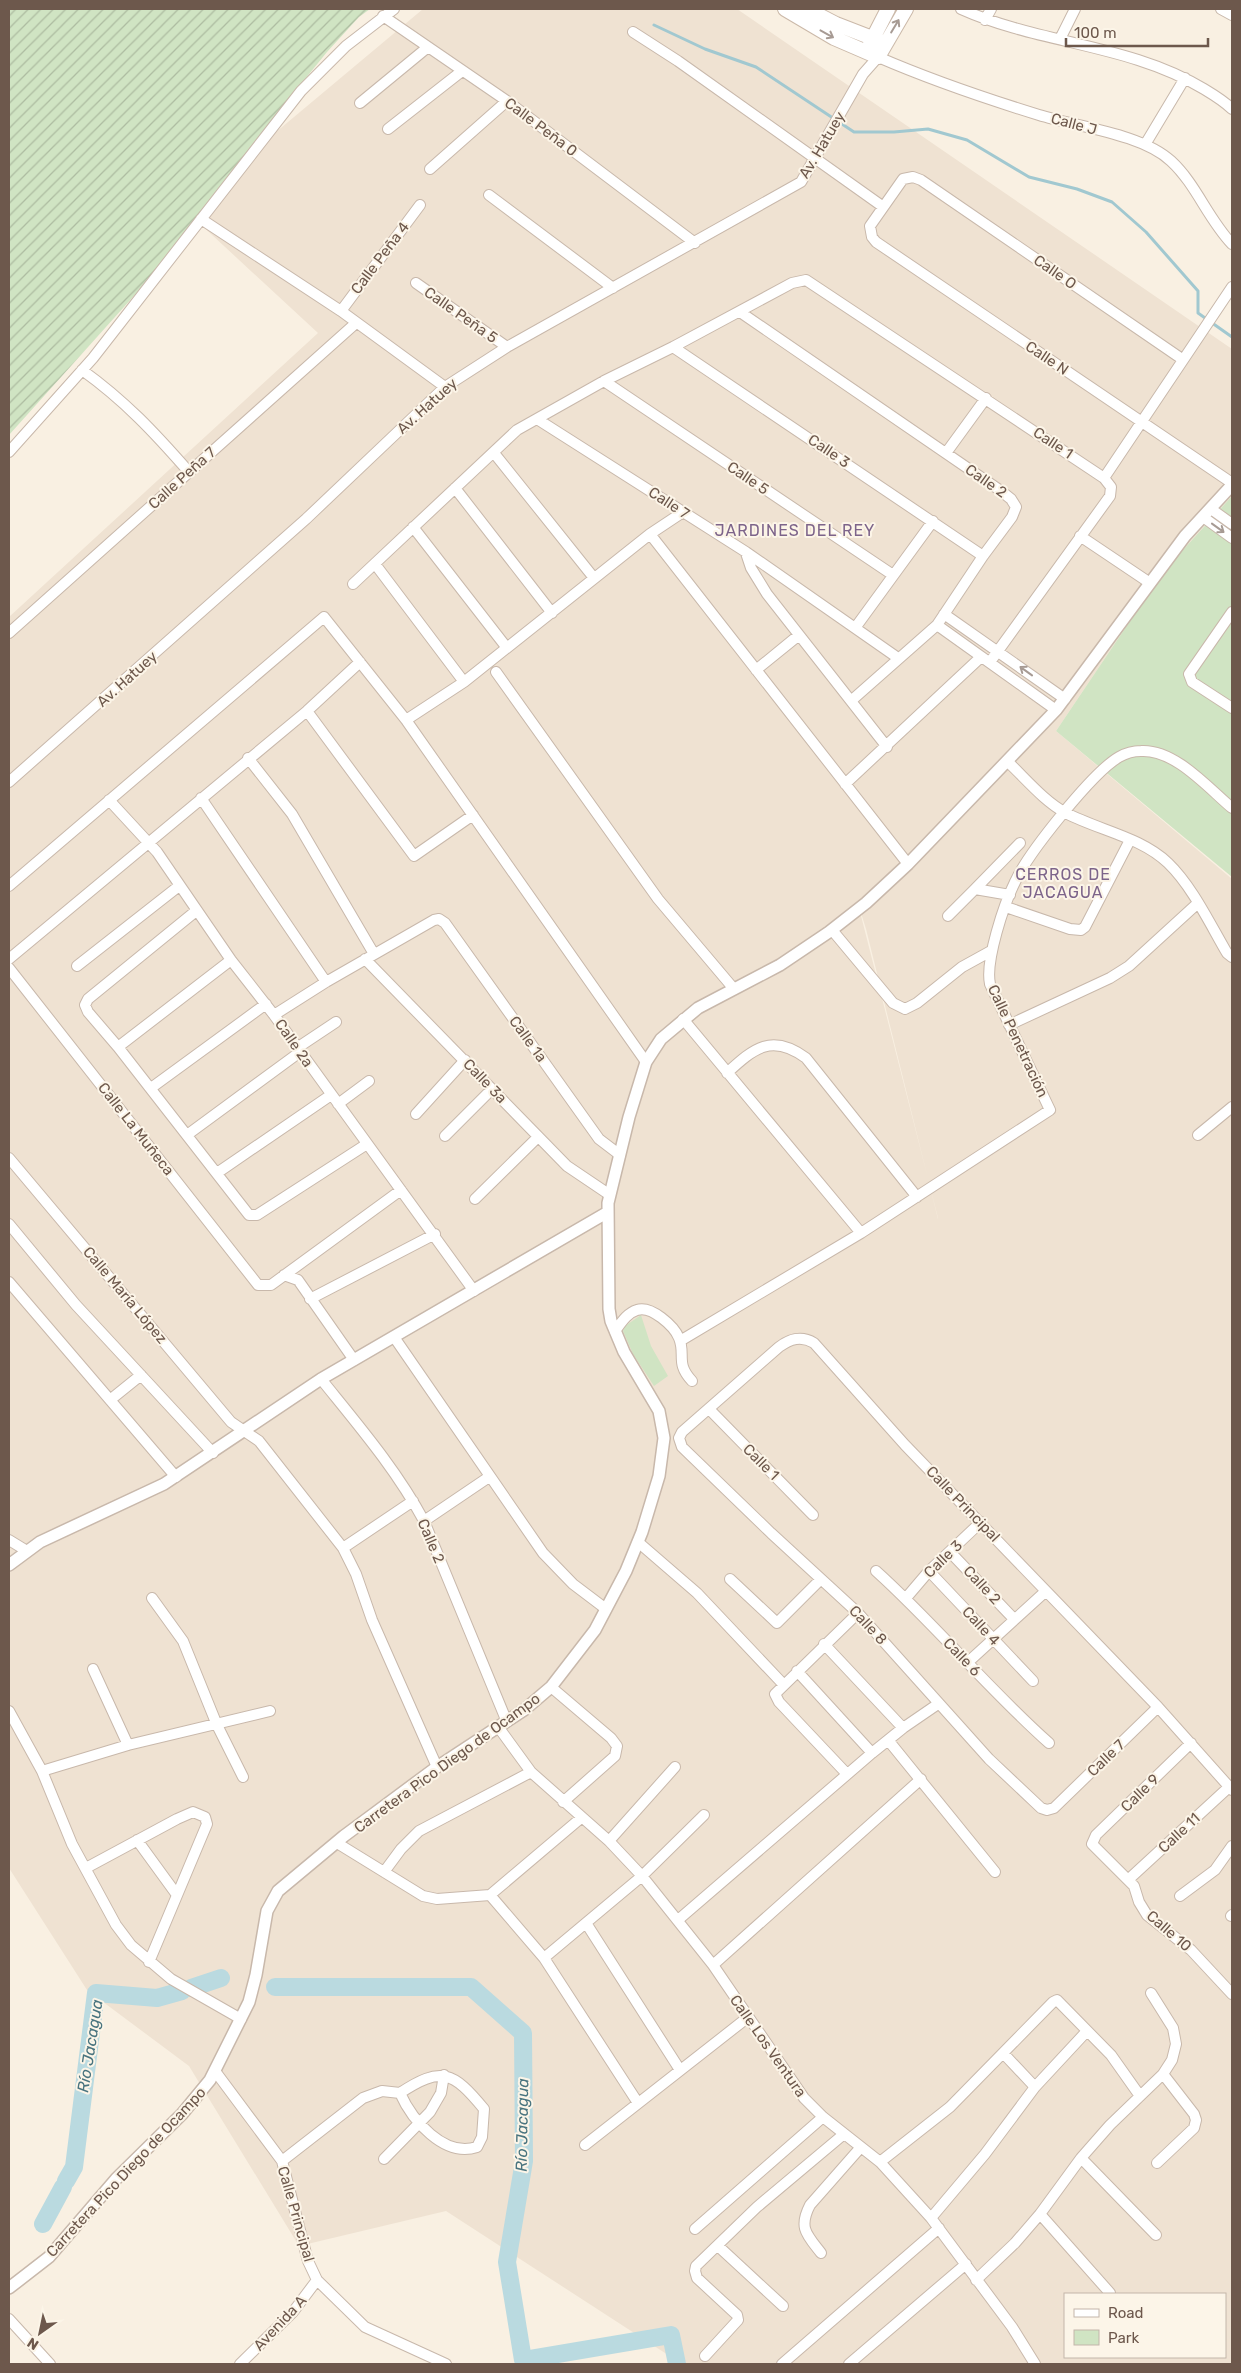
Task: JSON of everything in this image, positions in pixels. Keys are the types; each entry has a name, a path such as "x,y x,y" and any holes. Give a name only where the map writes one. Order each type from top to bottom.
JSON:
{"main road":[{"path":"785,9 834,38 872,55"},
{"path":"807,9 836,24 872,36 885,44"},
{"name":"Av. Hatuey","path":"872,55 872,36 888,9"},
{"name":"Av. Hatuey","path":"872,55 885,44 906,9"}],"street":[{"path":"9,452 82,370 301,91 324,66 383,16 394,9"},
{"path":"961,9 985,20 1122,54 1185,78 1222,100 1232,109"},
{"path":"985,20 991,9"},
{"path":"1060,39 1075,9"},
{"path":"1221,9 1232,15"},
{"name":"Calle Peña 0","path":"383,16 507,102 695,243"},
{"path":"633,32 678,61 882,206"},
{"path":"360,103 428,47"},
{"name":"Av. Hatuey","path":"9,782 306,519 445,387 507,347 801,182 836,123 872,55"},
{"name":"Calle J","path":"872,55 932,80 992,101 1146,143 1171,160 1179,169 1211,217 1232,244"},
{"path":"388,129 462,70"},
{"path":"1146,143 1185,78"},
{"path":"430,169 507,102"},
{"name":"Calle O","path":"882,206 903,179 913,177 927,184 1182,360"},
{"path":"490,195 613,288"},
{"name":"Calle Peña 4","path":"341,311 420,205"},
{"name":"Calle N","path":"882,206 870,226 872,237 876,242 1232,484"},
{"path":"201,219 341,311 445,387"},
{"name":"Calle 1","path":"740,312 792,283 806,280 814,283 1104,478"},
{"name":"Calle Peña 5","path":"416,283 507,347"},
{"path":"845,784 986,660 999,651 1110,496 1111,488 1104,478 1232,287"},
{"path":"353,584 517,430 604,381 740,312"},
{"name":"Calle 2","path":"740,312 1015,502 1016,512 983,556 937,625 852,700"},
{"name":"Calle Peña 7","path":"9,633 356,323"},
{"name":"Calle 3","path":"674,347 934,521 983,556"},
{"path":"82,370 110,390 143,420 189,472"},
{"name":"Calle 5","path":"604,381 893,575"},
{"path":"946,453 986,398"},
{"name":"Calle 7","path":"537,419 746,552 898,658"},
{"path":"494,453 594,578"},
{"name":"Carretera Pico Diego de Ocampo","path":"9,2288 49,2257 116,2179 182,2114 215,2071 241,2019 254,1982 265,1920 271,1901 285,1884 437,1767 503,1725 551,1687 582,1650 606,1610 638,1542 659,1476 664,1438 659,1411 624,1352 615,1331 609,1309 608,1212 610,1195 620,1155 646,1062 661,1039 683,1019 780,965 832,930 866,903 908,864 1056,710 1185,536 1232,484"},
{"path":"455,488 552,613"},
{"path":"406,720 464,682 650,534 682,512"},
{"path":"1207,513 1232,524"},
{"path":"1207,513 1232,538"},
{"path":"855,628 934,521"},
{"path":"413,527 507,648"},
{"path":"650,534 908,864"},
{"path":"1080,536 1150,584"},
{"path":"746,552 752,568 767,594 887,747"},
{"path":"375,564 464,682"},
{"path":"944,614 1065,699"},
{"path":"9,886 324,617 406,720 646,1062"},
{"path":"1230,618 1189,674 1192,682 1232,708"},
{"path":"937,625 1056,710"},
{"path":"756,670 799,635"},
{"path":"9,959 248,758 307,711 360,662"},
{"path":"496,672 658,899 734,989"},
{"path":"307,711 414,856 473,815"},
{"name":"Calle Penetración","path":"918,1197 1050,1110 990,984 988,976 991,951 1015,881 1037,847 1065,812 1095,778 1119,757 1139,751 1157,752 1175,760 1232,808"},
{"name":"Calle 3a","path":"248,758 292,814 370,956 465,1060 567,1166 610,1195"},
{"path":"1008,762 1048,800 1065,812 1130,840 1169,864 1198,903 1227,953 1232,957"},
{"path":"201,798 326,982"},
{"name":"Calle 2a","path":"109,800 150,842 231,960 266,1004 367,1144 435,1234 474,1291"},
{"path":"1006,907 1070,929 1081,930 1085,927 1130,840"},
{"path":"948,916 1020,842"},
{"path":"77,966 179,886"},
{"path":"975,889 1010,895"},
{"path":"1009,1025 1110,978 1129,966 1198,903"},
{"path":"196,911 86,1001 86,1009 151,1088 249,1215 254,1216 367,1144"},
{"name":"Calle 1a","path":"370,956 434,920 440,919 445,923 599,1139 620,1155"},
{"path":"832,930 893,1003 906,1009 962,967 991,951"},
{"path":"274,1015 370,956"},
{"path":"118,1047 231,960"},
{"name":"Calle La Muñeca","path":"9,968 254,1281 265,1286 272,1285 284,1275"},
{"path":"151,1088 266,1004"},
{"path":"683,1019 861,1233"},
{"path":"187,1135 336,1022"},
{"path":"680,1341 918,1197 806,1058 796,1050 781,1045 758,1048 750,1052 727,1073"},
{"path":"416,1114 465,1060"},
{"path":"338,1104 369,1081"},
{"path":"445,1136 492,1088"},
{"path":"217,1173 331,1095"},
{"path":"1198,1135 1232,1107"},
{"path":"475,1198 538,1137"},
{"name":"Calle María López","path":"9,1158 231,1422 259,1441 342,1548 356,1574 376,1629 437,1767"},
{"path":"284,1275 401,1190"},
{"path":"9,1565 40,1542 133,1500 176,1477 321,1380 608,1212"},
{"path":"9,1224 76,1305 213,1453"},
{"path":"310,1299 435,1234"},
{"path":"284,1275 298,1280 354,1360"},
{"path":"9,1282 176,1477"},
{"path":"615,1331 629,1314 638,1309 644,1309 664,1320 677,1334 680,1341 682,1366 692,1381"},
{"path":"394,1337 543,1553 573,1584 606,1610"},
{"name":"Calle Principal","path":"679,1438 682,1432 778,1347 794,1339 809,1340 818,1347 905,1445 1158,1707 1230,1789"},
{"path":"110,1400 141,1374"},
{"name":"Calle 2","path":"321,1380 376,1445 414,1502 424,1521 503,1725"},
{"name":"Calle 1","path":"709,1409 813,1515"},
{"path":"664,1438 679,1438"},
{"name":"Calle 8","path":"679,1438 682,1447 820,1579 858,1612 938,1704 1032,1801 1044,1810 1054,1808"},
{"path":"424,1521 490,1477"},
{"path":"342,1548 414,1502"},
{"name":"Calle 3","path":"906,1598 929,1571 981,1522"},
{"path":"9,1540 27,1551"},
{"path":"638,1542 697,1593 783,1684"},
{"name":"Calle 2","path":"950,1552 1014,1619"},
{"name":"Calle 6","path":"876,1571 906,1598 967,1663 1049,1743"},
{"name":"Calle 4","path":"929,1571 1033,1681"},
{"path":"730,1579 777,1623 820,1579"},
{"path":"967,1663 1046,1591"},
{"path":"152,1598 183,1641 217,1725 243,1777"},
{"path":"847,1774 777,1699 776,1691 858,1612"},
{"path":"824,1644 903,1728"},
{"path":"93,1669 128,1745"},
{"path":"797,1672 872,1753"},
{"path":"551,1687 611,1738 617,1746 615,1756 563,1802"},
{"path":"678,1920 872,1753 903,1728 938,1704"},
{"name":"Calle 7","path":"1054,1808 1158,1707"},
{"path":"9,1711 42,1771 72,1844 116,1925 148,1962 190,1991 241,2019"},
{"path":"42,1771 128,1745 270,1712"},
{"name":"Calle Los Ventura","path":"503,1725 531,1772 609,1841 642,1876 678,1920 713,1965 793,2085 823,2117 880,2162 939,2228 1012,2327 1035,2364"},
{"path":"888,1740 995,1872"},
{"name":"Calle 9","path":"1092,1844 1096,1835 1191,1743"},
{"path":"609,1841 676,1767"},
{"path":"384,1872 401,1849 419,1831 531,1772"},
{"path":"713,1965 921,1779"},
{"name":"Calle 11","path":"1129,1879 1230,1789"},
{"path":"86,1868 193,1812 205,1817 207,1824 148,1962"},
{"path":"544,1958 642,1876 704,1815"},
{"path":"337,1843 418,1894 432,1899 490,1895 581,1818"},
{"path":"137,1840 177,1895"},
{"name":"Calle 10","path":"1092,1844 1129,1879 1147,1915 1191,1950 1232,1994"},
{"path":"1180,1896 1215,1870 1232,1846"},
{"path":"490,1895 544,1958 638,2103"},
{"path":"586,1922 680,2070"},
{"path":"976,2280 1015,2243 1040,2214 1080,2158 1163,2074 1172,2060 1176,2044 1173,2028 1151,1993"},
{"path":"880,2162 950,2107 1055,2000 1059,2001 1111,2055 1140,2096"},
{"path":"585,2145 747,2018"},
{"path":"930,2218 985,2154 1035,2087 1086,2031"},
{"path":"1004,2052 1004,2056 1035,2087"},
{"name":"Calle Principal","path":"215,2071 282,2161 294,2201 308,2261 317,2280 365,2327 446,2364"},
{"path":"1157,2163 1194,2128 1196,2120 1194,2114 1163,2074"},
{"path":"282,2161 363,2098 382,2091 400,2093 430,2075 444,2075 464,2088 484,2109 482,2136 477,2147 457,2150 448,2146 420,2122 405,2105 400,2093"},
{"path":"384,2159 420,2122 438,2100 444,2075"},
{"path":"694,2229 823,2117"},
{"path":"705,2356 738,2320 737,2314 695,2275 696,2266 757,2207 844,2134"},
{"path":"821,2253 807,2236 803,2226 804,2215 810,2205 861,2147"},
{"path":"1080,2158 1156,2235"},
{"path":"1040,2214 1110,2293"},
{"path":"782,2364 939,2228"},
{"path":"718,2246 783,2306"},
{"path":"849,2364 966,2264"},
{"name":"Avenida A","path":"242,2364 294,2312 317,2280"},
{"path":"9,2319 50,2364"}],"shaded area":[{"path":"423,9 737,9 1232,349 1232,496 1163,572 1056,731 1232,879 1232,2364 682,2364 446,2211 299,2246 189,2066 87,1990 9,1868 9,617 318,333 184,209","holes":["857,900 866,929 928,1179"]}],"green space":[{"path":"9,9 370,9 359,17 327,52 150,278 9,435"},
{"path":"1232,496 1232,877 1056,731 1163,572"},
{"path":"641,1315 651,1346 668,1376 654,1386 633,1354 623,1331 625,1326"}],"waterway":[{"path":"654,25 705,49 756,67 854,132 894,132 928,129 967,140 1029,177 1077,189 1112,202 1146,232 1198,291 1198,313 1232,337"},
{"name":"Río Jacagua","path":"191,1988 221,1978"},
{"name":"Río Jacagua","path":"275,1987 471,1987 523,2033 524,2161 507,2262 523,2360 671,2335 677,2364"},
{"name":"Río Jacagua","path":"66,2181 74,2167 96,1993 157,1998 182,1991"},
{"name":"Río Jacagua","path":"43,2224 63,2187"}],"district":[{"name":"JARDINES DEL REY","path":"795,530"},
{"name":"CERROS DE JACAGUA","path":"1063,883"}]}
